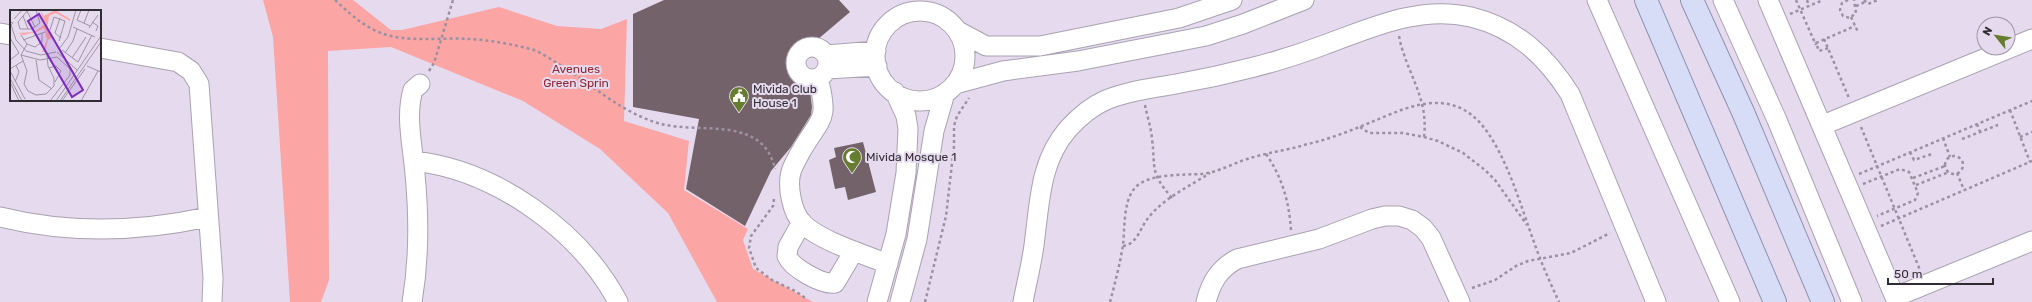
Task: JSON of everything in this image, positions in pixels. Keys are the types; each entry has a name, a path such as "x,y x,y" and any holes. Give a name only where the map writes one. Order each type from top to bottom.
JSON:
{"main road":[{"path":"1646,0 1775,302"},
{"path":"1692,0 1743,112 1823,302"}],"street":[{"path":"958,31 986,46 1040,46 1179,18 1232,0"},
{"path":"895,92 914,100 930,99 950,89 1003,71 1078,61 1206,36 1243,24 1304,0"},
{"path":"1597,0 1730,302"},
{"path":"1723,0 1777,120 1852,302"},
{"path":"1768,0 1896,300 1926,285 2032,241"},
{"path":"877,302 888,264 902,204 908,142 906,116 895,92 884,81 876,59 882,32 899,8 916,11 932,6 949,20 958,31 964,44 965,58 962,72 950,89 934,130 923,207 905,300"},
{"path":"1023,302 1035,238 1040,191 1045,169 1054,148 1067,129 1084,114 1103,101 1124,93 1211,77 1253,67 1322,46 1393,20 1418,15 1444,14 1470,17 1495,25 1518,37 1538,53 1556,72 1570,94 1656,302"},
{"path":"0,34 10,35"},
{"path":"1823,126 2032,39"},
{"path":"101,48 178,62 191,70 196,77 201,91 213,278 212,302"},
{"path":"876,59 824,68 824,110 820,125 804,145 791,173 791,196 802,222 820,235 854,251 888,264"},
{"path":"412,302 417,236 414,161 409,113 412,90 420,84"},
{"path":"414,161 437,165 463,173 490,184 533,209 579,246 595,265 618,302"},
{"path":"1206,302 1212,284 1218,273 1227,265 1249,256 1291,247 1385,216 1399,216 1412,220 1423,228 1431,238 1460,302"},
{"path":"0,217 39,225 95,230 152,227 208,217"},
{"path":"802,222 788,247 787,256 795,267 828,284 835,283 854,251"}],"path":[{"path":"334,0 363,24 382,33 397,37 468,39 504,42 536,51 574,73 627,110 662,124 738,131 754,137 764,147 774,164 775,171"},
{"path":"420,84 434,63 453,0"},
{"path":"1797,0 1816,45 1820,51 1828,48"},
{"path":"1807,0 1809,6"},
{"path":"1776,19 1823,0"},
{"path":"1848,0 1842,3 1840,10 1843,16 1852,17"},
{"path":"1852,17 1856,13 1854,0"},
{"path":"1856,6 1865,1 1868,4 1878,0"},
{"path":"1852,17 1858,32"},
{"path":"1816,45 1824,39 1855,26"},
{"path":"1398,35 1403,54 1415,80 1423,104 1425,120 1424,137"},
{"path":"1824,39 1926,285"},
{"path":"1141,90 1152,138 1153,164 1157,178 1172,198"},
{"path":"925,302 946,216 954,154 954,126 962,107 972,95"},
{"path":"1848,185 1877,167 2032,100"},
{"path":"1110,302 1123,246 1130,195 1139,184 1157,178 1212,172 1266,154 1311,144 1360,127 1397,111 1423,104 1456,106 1478,119 1495,143 1540,259 1559,302"},
{"path":"1866,227 1899,218 2031,162 2010,110"},
{"path":"1977,124 1980,132"},
{"path":"1962,140 1998,125"},
{"path":"1360,127 1368,133 1398,133 1424,137 1450,146 1485,170 1503,191 1528,227"},
{"path":"2020,137 2032,132"},
{"path":"1943,138 1950,157"},
{"path":"1910,152 1913,159 1916,160 1932,154"},
{"path":"1266,154 1279,176 1288,200 1291,247"},
{"path":"1949,172 1945,166 1947,159 1955,156 1962,161 1963,166 1957,173"},
{"path":"1913,178 1945,166"},
{"path":"1848,185 1881,176 1896,169 1903,169 1909,172 1916,184 1918,193 1917,198 1895,209 1866,227"},
{"path":"1123,246 1127,246 1135,239 1152,213 1212,172"},
{"path":"1916,184 1949,172 1957,173"},
{"path":"1957,173 1964,190"},
{"path":"776,192 773,206 751,236 749,248 756,268 772,280 795,291 807,299"},
{"path":"1472,288 1496,280 1516,266 1540,259 1571,253 1610,233"}],"green space":[{"name":"Avenues Green Sprin","path":"263,0 353,0 391,30 402,30 499,7 557,26 601,29 627,19 624,121 689,141 684,190 748,229 743,240 753,269 813,302 717,302 668,213 600,149 523,101 391,47 328,51 329,280 321,302 290,302 273,37"}],"building":[{"name":"Mivida Club House 1","path":"664,0 839,0 850,12 817,40 793,53 795,75 810,91 812,107 811,115 791,147 771,171 745,226 686,189 699,119 633,107 633,14"},
{"name":"Mivida Mosque 1","path":"863,142 876,192 848,200 845,187 835,189 829,160 836,157 834,148"}],"place":[{"name":"Mivida Club House 1","path":"739,113"},
{"name":"Mivida Mosque 1","path":"852,174"}]}
